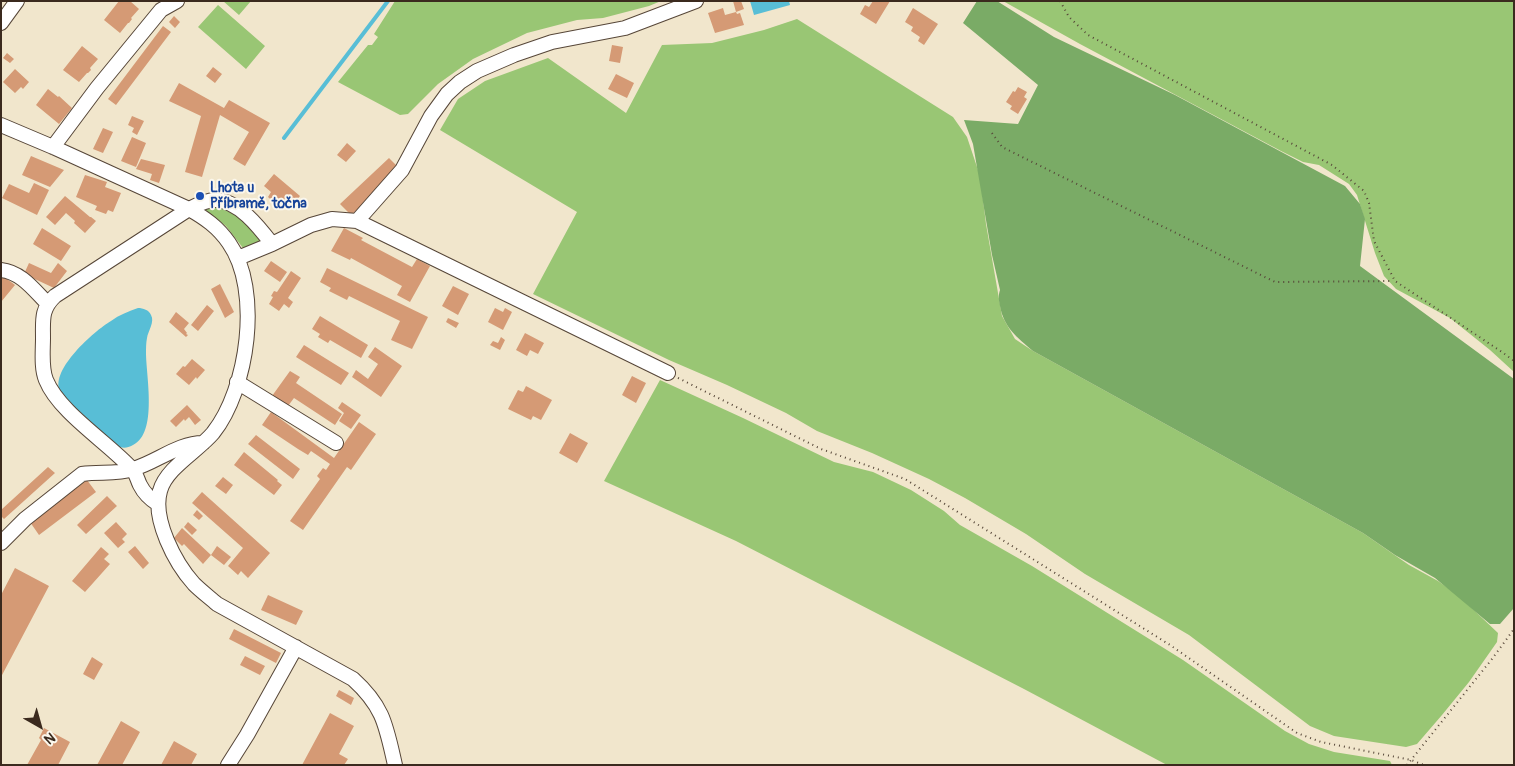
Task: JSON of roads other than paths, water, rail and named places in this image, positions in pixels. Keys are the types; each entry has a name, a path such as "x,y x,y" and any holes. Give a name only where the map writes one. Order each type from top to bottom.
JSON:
{"street":[{"path":"1,23 18,1"},
{"path":"53,146 158,6 177,1"},
{"path":"357,221 402,170 431,116 447,94 477,71 542,45 625,28 696,1"},
{"path":"1,125 53,146 189,209 206,218 230,244 238,258 246,292 248,328 242,363 230,404 223,418 213,433 165,480 160,490 158,504 162,526 180,564 198,588 217,604 353,679 367,691 379,708 385,722 395,765"},
{"path":"158,504 149,498 140,486 133,469 63,405 52,391 46,379 44,367 43,314 47,303 189,209 213,200 222,201 239,209 256,224 272,244"},
{"path":"238,258 311,225 332,219 357,221 668,373"},
{"path":"1,270 14,272 47,303"},
{"path":"237,382 336,443"},
{"path":"1,543 25,518 82,474 94,472 115,473 133,469 192,443 203,443"},
{"path":"228,765 247,736 296,647"}],"water":[{"path":"750,1 789,1 790,5 754,15"},
{"path":"138,308 150,313 152,318 146,346 148,417 146,429 141,439 133,445 124,448 115,445 66,399 60,391 59,382 67,362 94,333 124,313"}],"waterway":[{"path":"284,138 388,1"}],"place":[{"name":"Lhota u Příbramě, točna","path":"200,196"}]}
